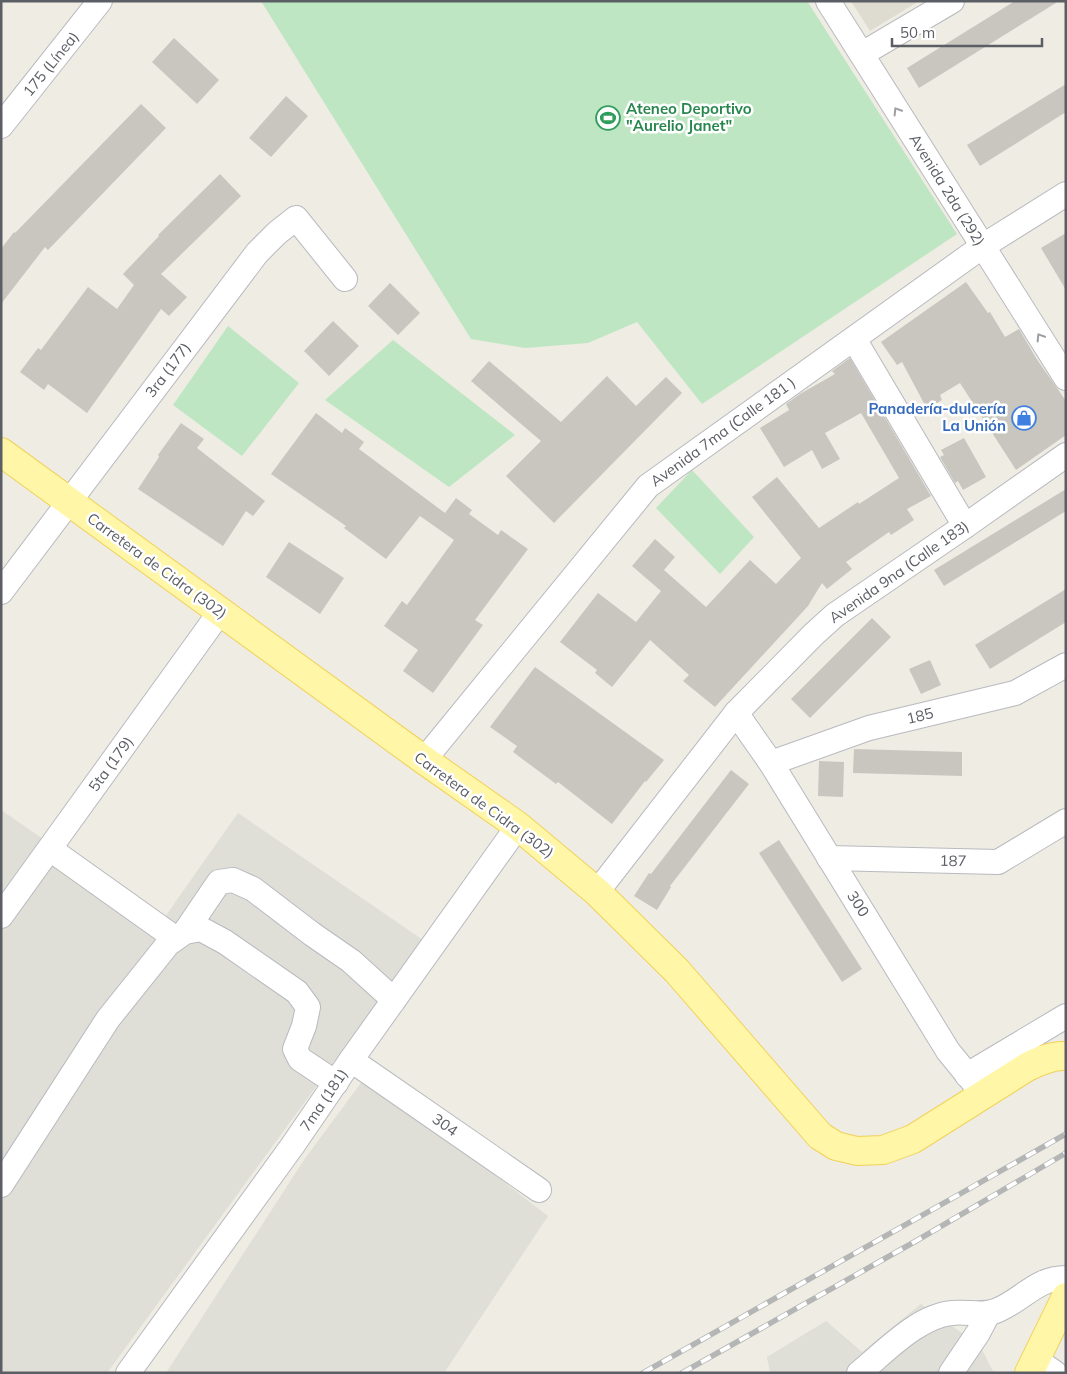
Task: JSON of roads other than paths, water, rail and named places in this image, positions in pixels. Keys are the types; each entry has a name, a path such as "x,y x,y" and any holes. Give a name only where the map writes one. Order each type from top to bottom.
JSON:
{"main road":[{"name":"Carretera de Cidra (302)","path":"1,452 424,760 518,826 597,892 677,971 820,1136 836,1146 857,1151 882,1150 913,1139 975,1084 1027,1067 1042,1060 1066,1056"},
{"path":"1040,1368 1066,1297"}],"street":[{"name":"175 (Línea)","path":"1,126 100,1"},
{"name":"Avenida 2da (292)","path":"828,1 1066,378"},
{"path":"862,54 952,1"},
{"name":"Avenida 7ma (Calle 181 )","path":"424,760 648,486 982,246 1066,194"},
{"name":"3ra (177)","path":"1,592 257,253 277,233 296,218 344,279"},
{"path":"854,339 965,526"},
{"name":"Avenida 9na (Calle 183)","path":"597,892 736,714 835,615 1066,455"},
{"name":"5ta (179)","path":"1,916 220,612"},
{"name":"185","path":"771,764 869,728 1015,694 1066,665"},
{"name":"300","path":"736,714 771,764 948,1051 975,1084"},
{"name":"187","path":"830,858 998,862 1066,821"},
{"name":"7ma (181)","path":"128,1373 287,1153 518,826"},
{"path":"50,848 180,935 201,929 225,942 297,992 308,1007 304,1026 295,1049 300,1059 336,1083"},
{"path":"1,1185 108,1019 168,944 180,935 219,882 233,880 253,889 351,961 394,1000"},
{"path":"975,1084 1066,1016"},
{"name":"304","path":"351,1060 539,1190"},
{"path":"859,1373 914,1328 931,1318 952,1313 988,1314 1011,1304 1039,1283 1054,1278 1066,1278"},
{"path":"951,1373 978,1333 988,1314"}],"railway":[{"path":"643,1373 1066,1134"},
{"path":"682,1373 916,1241 1066,1153"}],"place":[{"name":"Ateneo Deportivo \"Aurelio Janet\"","path":"608,118"},
{"name":"Panadería-dulcería La Unión","path":"1024,418"}]}
